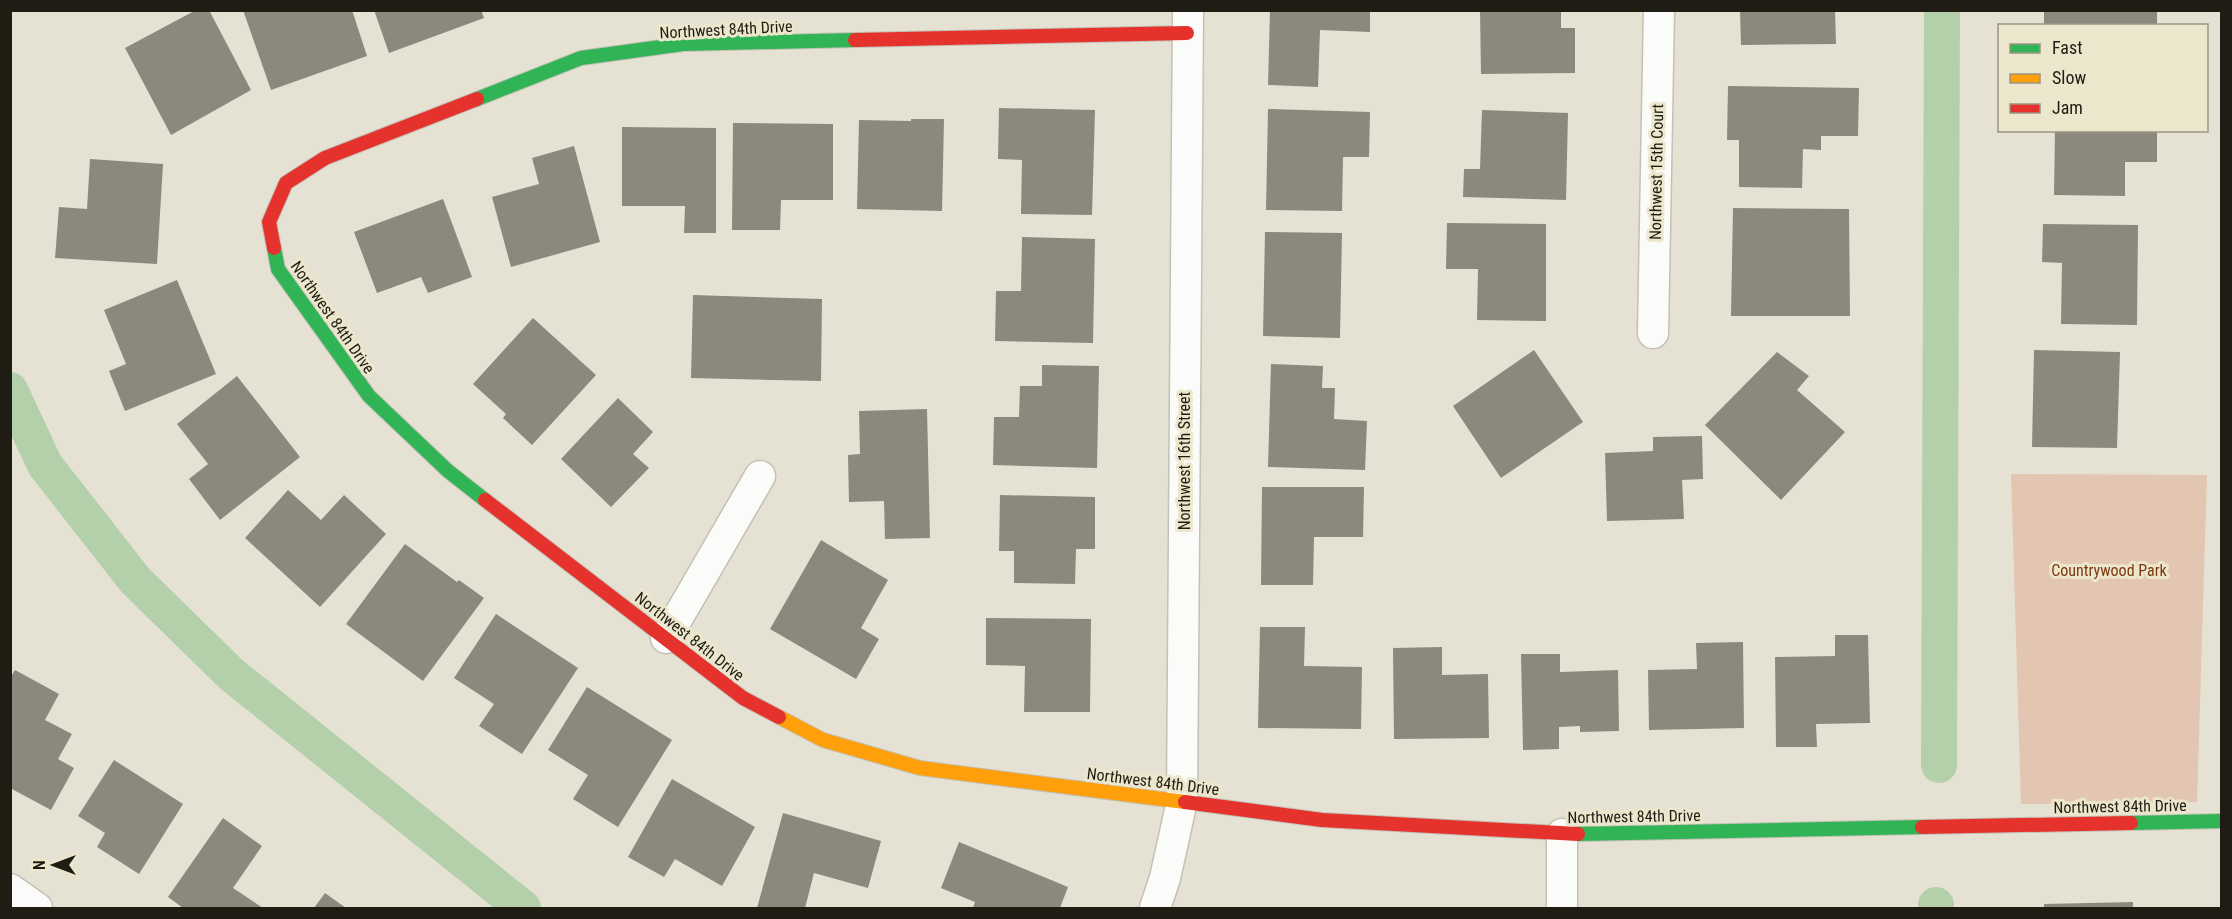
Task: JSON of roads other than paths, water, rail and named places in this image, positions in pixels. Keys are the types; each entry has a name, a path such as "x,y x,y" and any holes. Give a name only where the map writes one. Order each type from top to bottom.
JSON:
{"street":[{"name":"Northwest 15th Court","path":"1653,333 1659,10"},
{"name":"Northwest 84th Drive","path":"1188,22 683,44 581,58 324,158 286,183 269,222 278,269 369,396 448,471 743,699 823,740 920,768 1322,820 1562,834 2222,821"},
{"name":"Northwest 16th Street","path":"1155,909 1165,878 1182,801 1188,22"},
{"path":"666,638 760,476"},
{"path":"1562,834 1562,909"},
{"path":"10,889 37,909"}],"waterway":[{"path":"1939,765 1942,10"},
{"path":"10,390 45,465 135,580 231,674 523,908"}],"park label":[{"name":"Countrywood Park","path":"2109,570"}]}
